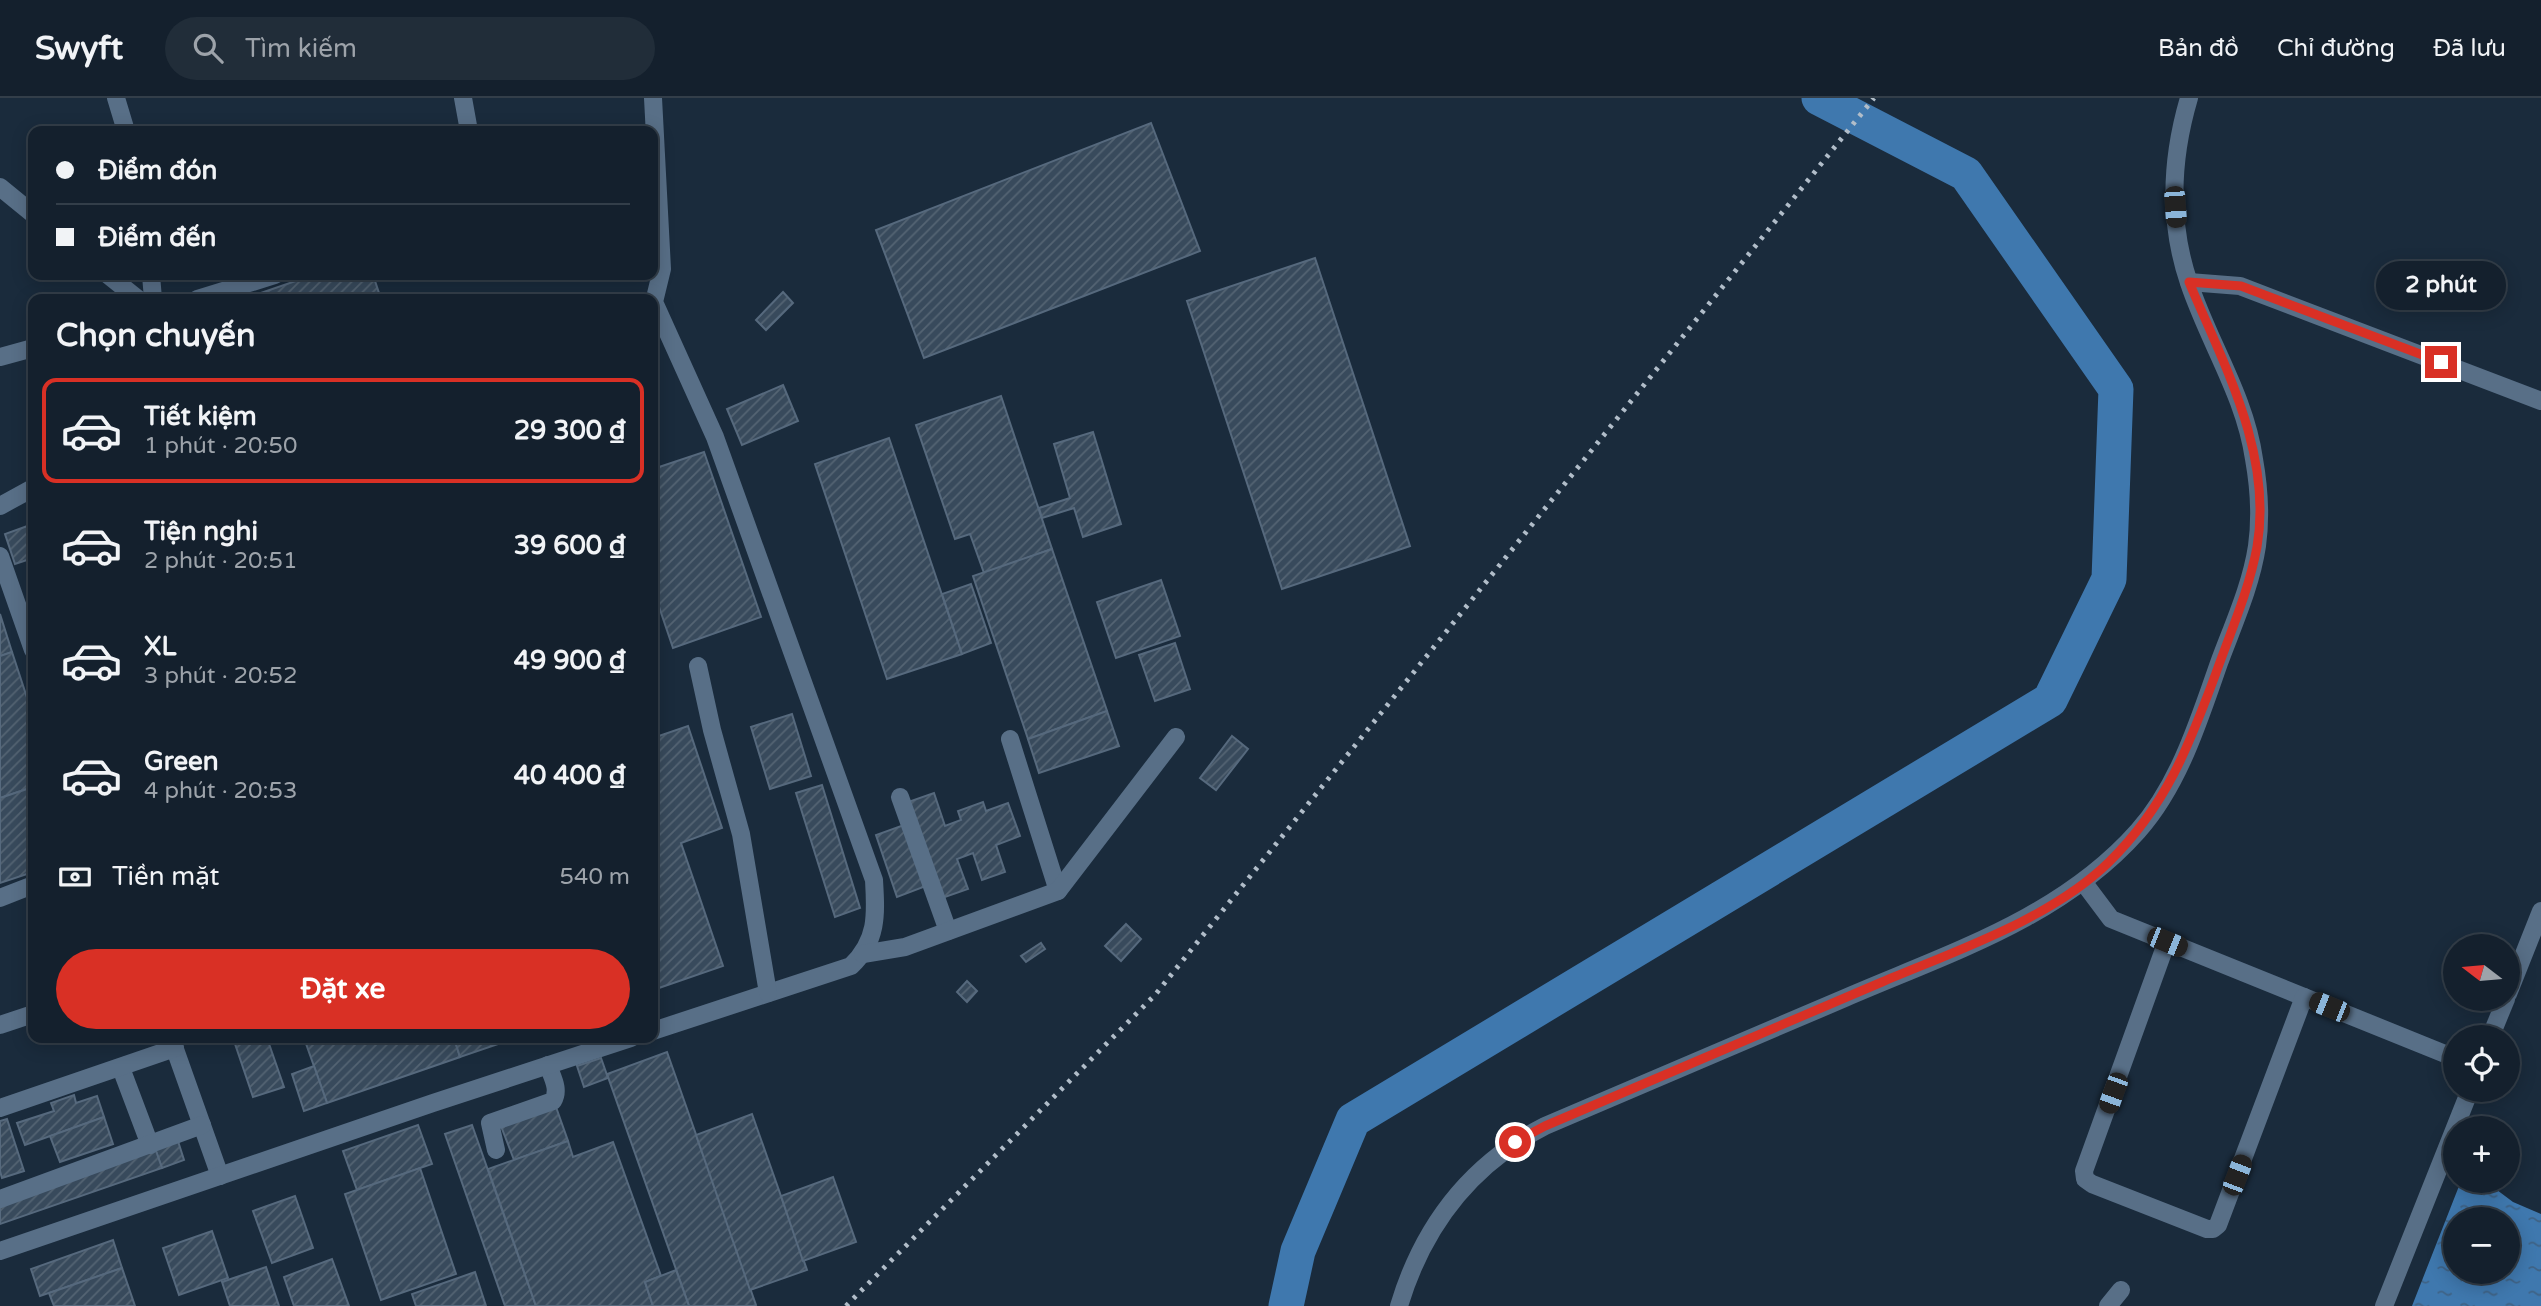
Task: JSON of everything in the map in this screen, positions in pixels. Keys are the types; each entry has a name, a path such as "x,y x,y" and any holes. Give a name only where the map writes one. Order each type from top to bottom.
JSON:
{"street":[{"path":"116,98 124,126"},
{"path":"463,98 468,126"},
{"path":"653,98 654,126"},
{"path":"1399,1306 1409,1272 1434,1225 1460,1191 1515,1142 1545,1126 2011,927 2084,883 2107,864 2141,828 2172,782 2195,730 2245,592 2257,545 2259,499 2254,455 2244,412 2189,282 2177,233 2173,181 2179,135 2189,98"},
{"path":"0,187 28,210"},
{"path":"655,294 662,269 658,193"},
{"path":"114,280 132,294"},
{"path":"213,294 259,280"},
{"path":"2189,282 2241,286 2541,401"},
{"path":"658,313 715,438 874,880 876,923 863,954 851,966 658,1029"},
{"path":"0,357 28,349"},
{"path":"0,506 28,491"},
{"path":"0,556 28,636"},
{"path":"698,666 712,730 741,834 768,993"},
{"path":"863,954 905,947 1058,891 1176,737"},
{"path":"1010,739 1058,891"},
{"path":"900,797 948,931"},
{"path":"2084,883 2111,919 2443,1053"},
{"path":"0,898 28,887"},
{"path":"2520,964 2541,911"},
{"path":"2167,942 2084,1171 2085,1179 2092,1184 2207,1229 2218,1225 2304,997"},
{"path":"0,1025 28,1016"},
{"path":"0,1108 121,1068 173,1043 220,1176"},
{"path":"0,1251 616,1043"},
{"path":"496,1150 490,1123 553,1101 556,1096 555,1085 548,1065"},
{"path":"121,1068 150,1146"},
{"path":"2384,1306 2465,1102"},
{"path":"0,1199 202,1125"},
{"path":"2108,1306 2121,1290"}],"water":[{"path":"2456,1193 2501,1193 2513,1202 2541,1214 2541,1306 2412,1306 2443,1227 2443,1284 2520,1284 2520,1207 2451,1207"}],"building":[{"path":"1151,123 1200,251 924,358 876,230"},
{"path":"1315,258 1410,546 1282,589 1187,301"},
{"path":"298,280 375,280 379,294 258,294"},
{"path":"783,292 793,303 766,330 756,320"},
{"path":"783,385 798,421 742,445 727,409"},
{"path":"1001,396 1052,549 984,573 970,534 955,539 916,425"},
{"path":"1093,432 1121,524 1083,537 1074,508 1042,518 1039,508 1070,498 1054,444"},
{"path":"889,438 962,654 887,679 815,464"},
{"path":"704,452 761,617 673,648 658,604 658,467"},
{"path":"28,526 28,560 15,564 5,534"},
{"path":"1052,549 1107,711 1028,739 973,576"},
{"path":"1161,580 1180,636 1116,658 1097,602"},
{"path":"971,584 991,643 962,654 942,594"},
{"path":"0,614 12,652 0,656"},
{"path":"1175,643 1190,689 1155,701 1139,655"},
{"path":"12,652 28,701 28,789 0,798 0,656"},
{"path":"1107,711 1119,746 1039,773 1028,739"},
{"path":"792,714 811,776 770,789 751,727"},
{"path":"688,726 722,828 681,843 723,966 658,988 658,736"},
{"path":"1232,736 1248,749 1216,790 1200,778"},
{"path":"822,785 860,908 835,917 796,793"},
{"path":"28,789 28,874 0,883 0,798"},
{"path":"934,793 945,826 961,820 958,811 983,802 986,811 1008,803 1020,836 996,845 1005,872 982,880 973,853 957,859 968,889 942,898 908,802"},
{"path":"904,825 926,886 897,897 876,835"},
{"path":"1126,924 1141,939 1121,961 1105,946"},
{"path":"1041,943 1045,949 1026,962 1021,956"},
{"path":"967,981 977,991 967,1002 957,992"},
{"path":"235,1043 269,1043 284,1087 253,1097"},
{"path":"306,1043 456,1043 460,1057 327,1103"},
{"path":"456,1043 501,1043 460,1057"},
{"path":"667,1052 756,1305 689,1306 607,1074"},
{"path":"601,1058 608,1078 584,1087 577,1066"},
{"path":"314,1066 327,1103 304,1111 292,1074"},
{"path":"74,1095 76,1103 97,1096 104,1117 25,1145 17,1123 54,1111 51,1103"},
{"path":"556,1107 568,1141 514,1160 501,1126"},
{"path":"752,1114 807,1270 750,1290 696,1135"},
{"path":"104,1117 113,1144 60,1162 50,1136"},
{"path":"7,1119 24,1171 2,1178 0,1121"},
{"path":"418,1125 432,1164 357,1190 343,1151"},
{"path":"472,1125 536,1306 505,1306 445,1134"},
{"path":"177,1138 184,1160 162,1168 154,1146"},
{"path":"568,1141 573,1157 613,1142 661,1276 645,1282 653,1306 536,1306 488,1169"},
{"path":"155,1148 162,1168 0,1224 0,1202"},
{"path":"420,1168 456,1274 381,1300 345,1194"},
{"path":"833,1177 856,1242 803,1261 781,1196"},
{"path":"295,1196 313,1248 272,1263 253,1211"},
{"path":"212,1231 228,1278 179,1295 163,1248"},
{"path":"113,1240 122,1268 40,1296 31,1269"},
{"path":"332,1259 349,1306 294,1306 284,1277"},
{"path":"266,1267 279,1306 230,1306 222,1282"},
{"path":"122,1268 135,1306 54,1306 49,1293"},
{"path":"676,1270 689,1306 653,1306 645,1282"},
{"path":"475,1272 486,1306 416,1306 412,1294"}],"waterway":[{"path":"1286,1306 1298,1251 1353,1120 2050,700 2109,579 2116,389 1966,174 1819,98"}],"railway":[{"path":"846,1306 1155,995 1874,98"}],"route":[{"path":"1515,1142 1545,1126 2011,927 2084,883 2107,864 2141,828 2172,782 2195,730 2245,592 2257,545 2259,499 2254,455 2244,412 2189,282 2241,286 2441,362"}]}
